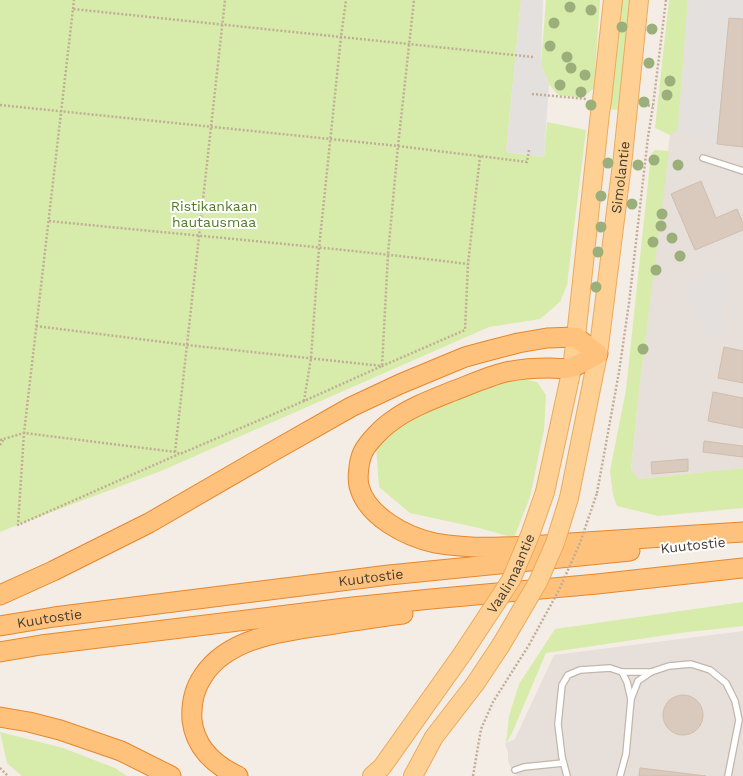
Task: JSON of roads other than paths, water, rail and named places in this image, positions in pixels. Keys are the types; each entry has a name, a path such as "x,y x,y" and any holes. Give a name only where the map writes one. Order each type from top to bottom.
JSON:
{"highway":[{"path":"0,595 54,571 150,523 351,407 400,384 465,358 518,343 547,338 576,336 598,354 572,368 533,368 505,372 420,404 392,420 374,438 363,452 360,463 358,474 359,486 371,508 386,522 405,533 419,539 456,546 510,546 743,532"},
{"name":"Kuutostie","path":"0,626 54,617 381,576 743,540"},
{"name":"Kuutostie","path":"0,652 41,645 353,606 597,584 743,568"},
{"path":"238,776 221,767 205,752 196,735 192,715 194,695 200,680 211,665 226,652 252,640 291,630 597,584"},
{"path":"0,717 29,722 60,730 121,751 170,776"},
{"path":"60,730 116,756 152,776"}],"main road":[{"name":"Simolantie","path":"576,336 613,0"},
{"name":"Simolantie","path":"598,354 623,156 639,0"},
{"name":"Vaalimaantie","path":"372,776 382,768 463,653 511,580 530,535 544,492 572,368 576,336"},
{"name":"Vaalimaantie","path":"413,776 434,737 475,684 501,645 538,582 555,543 569,498 598,354"}],"lane":[{"path":"703,158 743,171"},
{"path":"620,776 626,754 631,699 638,681 651,672 669,666 691,664 710,670 726,683 736,701 739,720 728,776"},
{"path":"567,776 563,763 558,724 562,685 568,675 580,670 610,668 622,672 651,672"},
{"path":"622,672 627,682 631,699"},
{"path":"515,770 524,767 563,763"}],"park label":[{"name":"Ristikankaan hautausmaa","path":"214,214"}]}
